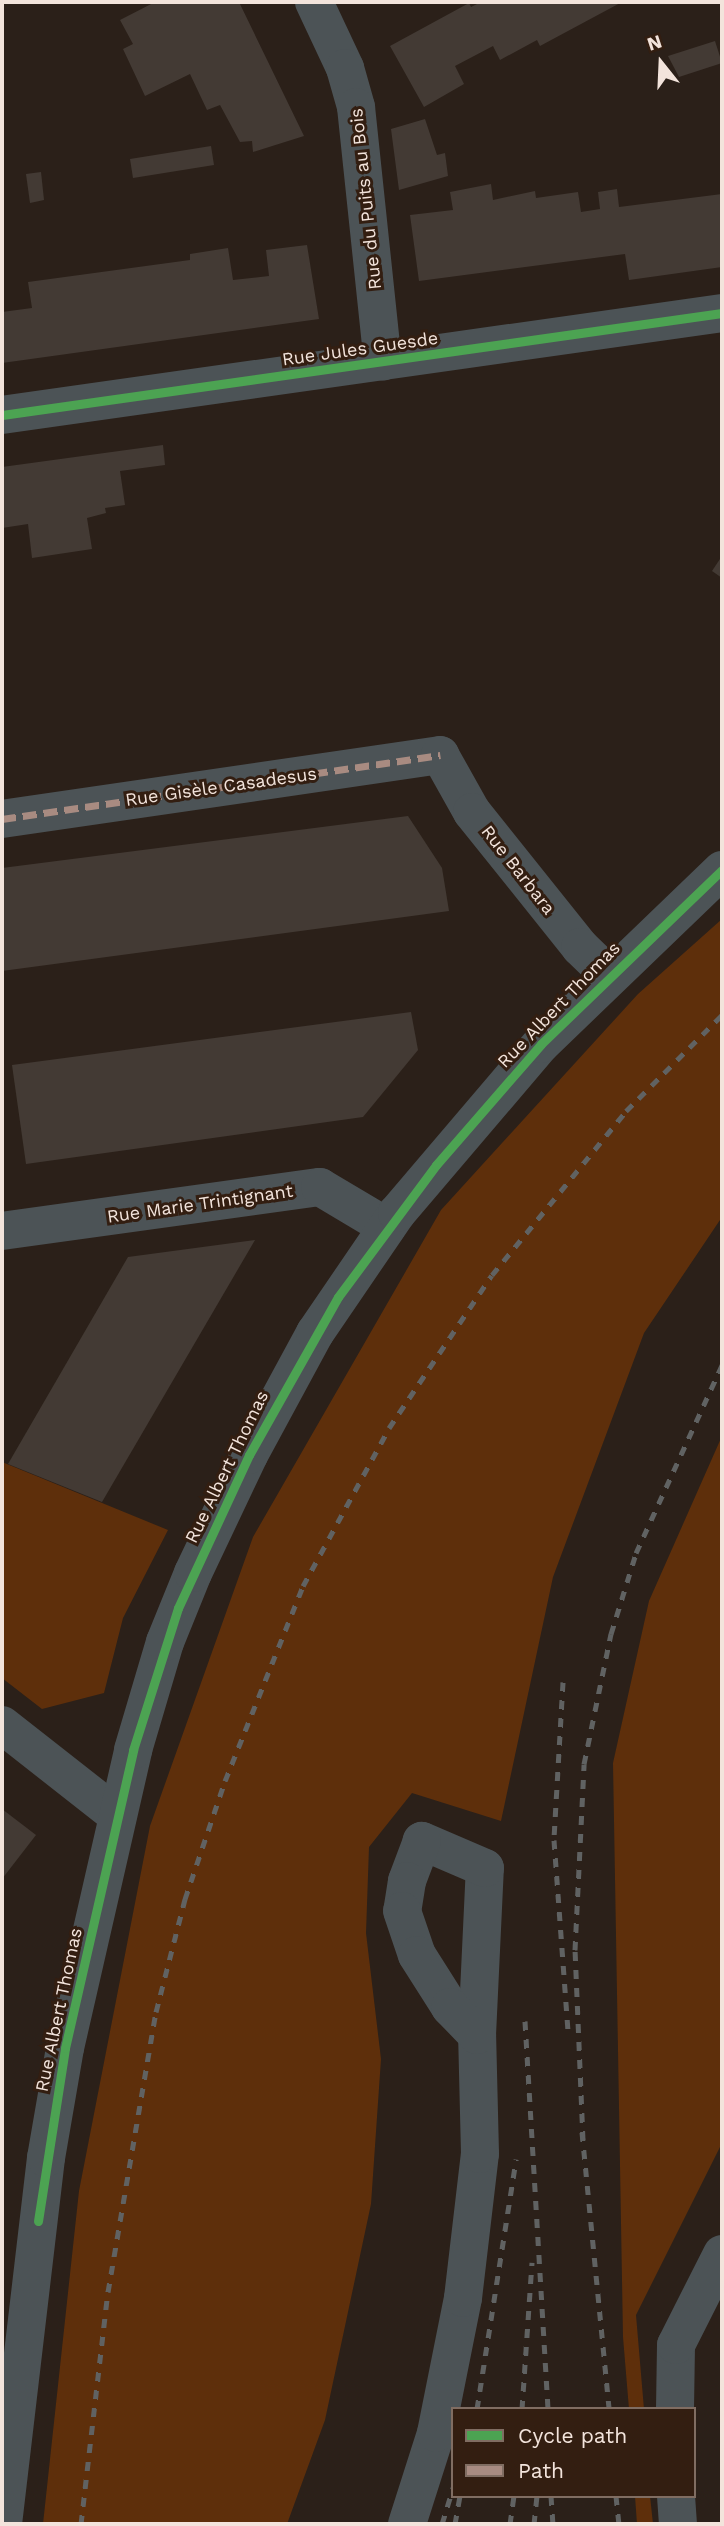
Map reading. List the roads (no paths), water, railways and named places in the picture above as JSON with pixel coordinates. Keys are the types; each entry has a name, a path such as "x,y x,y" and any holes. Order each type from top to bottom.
{"street":[{"name":"Rue du Puits au Bois","path":"326,5 356,107 383,362"},
{"name":"Rue Jules Guesde","path":"2,415 722,313"},
{"name":"Rue Gisèle Casadesus","path":"2,819 440,755"},
{"name":"Rue Barbara","path":"440,755 472,812 580,947 608,975"},
{"name":"Rue Albert Thomas","path":"4,2524 46,2158 65,2048 118,1816 157,1669 211,1531 315,1333 387,1227 508,1080 608,975 722,870"},
{"name":"Rue Marie Trintignant","path":"2,1231 320,1187 387,1227"},
{"path":"2,1726 118,1816"},
{"path":"407,2524 436,2433 463,2298 480,2154 477,2035"},
{"path":"675,2407 676,2345 722,2254"},
{"path":"676,2498 678,2524"}],"railway":[{"path":"81,2524 108,2292 156,2012 185,1899 225,1781 303,1586 389,1428 492,1275 626,1111 722,1015"},
{"path":"583,2140 575,1950 584,1764 611,1634 636,1553 722,1365"},
{"path":"563,1682 554,1840 568,2031"},
{"path":"525,2021 548,2407"},
{"path":"582,2132 609,2407"},
{"path":"477,2407 516,2159"},
{"path":"522,2407 532,2262"},
{"path":"442,2524 451,2494"},
{"path":"455,2524 460,2498"},
{"path":"510,2524 514,2498"},
{"path":"534,2524 537,2498"},
{"path":"551,2498 553,2524"},
{"path":"616,2498 619,2524"}]}
